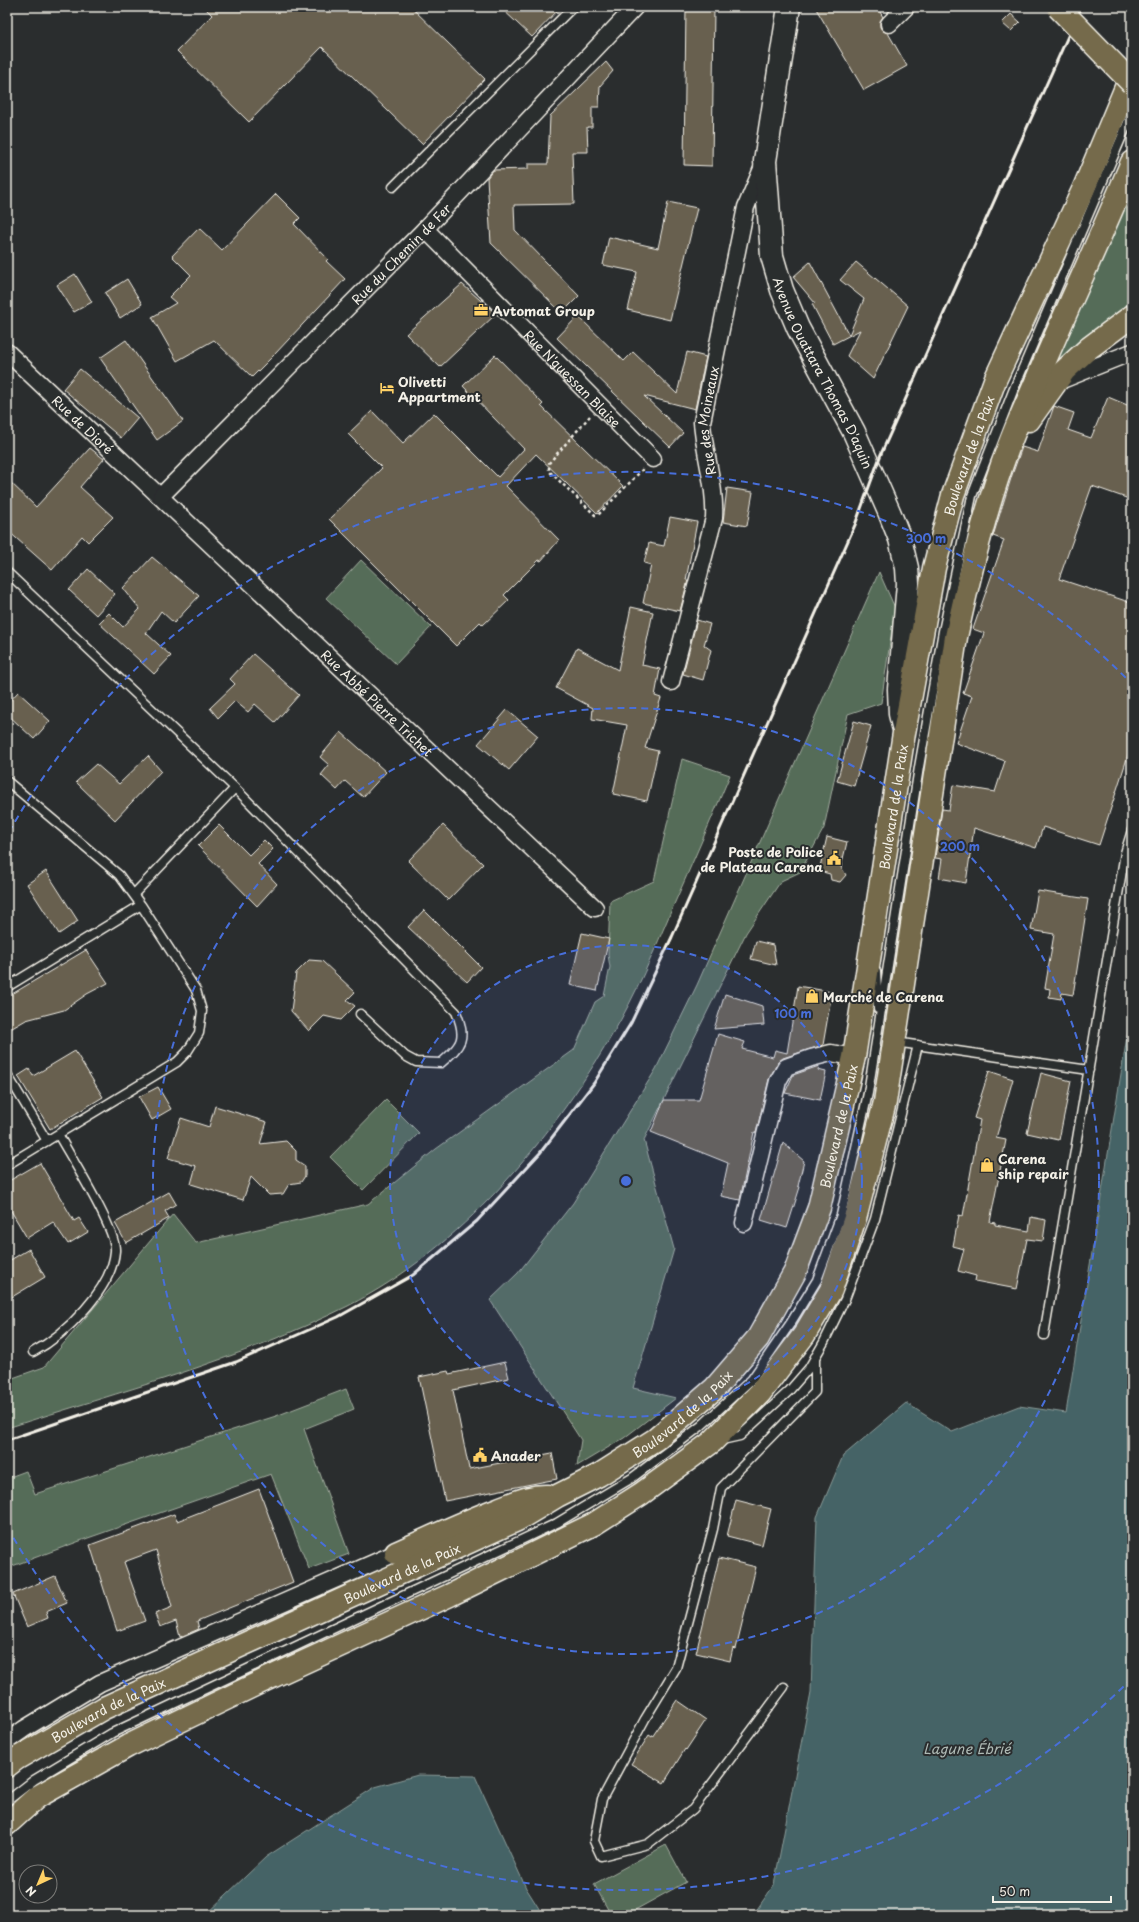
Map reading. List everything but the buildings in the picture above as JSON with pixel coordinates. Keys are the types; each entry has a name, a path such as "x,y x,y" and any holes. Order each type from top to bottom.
{"main road":[{"name":"Avenue Ouattara Thomas D'aquin","path":"789,7 765,161 772,256 782,290 798,328 854,432 900,539 907,568 908,584 899,689 900,714 904,734"},
{"path":"1058,7 1132,83"},
{"name":"Boulevard de la Paix","path":"7,1766 16,1759 104,1708 449,1549 517,1520 557,1496 599,1475 656,1439 715,1388 758,1338 795,1272 819,1208 854,1057 880,944 904,734 934,568 953,495 995,380 1081,194 1132,73"},
{"name":"Boulevard de la Paix","path":"7,1824 37,1797 128,1746 265,1680 450,1595 594,1524 640,1494 712,1442 760,1393 804,1335 831,1290 858,1207 885,1102 887,1035 956,637 970,572 988,506 1008,446 1073,293 1115,203 1132,162"},
{"path":"1008,446 1064,371 1089,348 1132,316"},
{"path":"396,1553 476,1517 524,1499 540,1496 557,1496"},
{"path":"7,1841 37,1797"}],"street":[{"name":"Rue du Chemin de Fer","path":"161,496 425,229 636,7"},
{"path":"890,24 906,7"},
{"name":"Rue des Moineaux","path":"671,682 714,518 715,501 703,441 702,422 746,207 765,161"},
{"name":"Rue N'guessan Blaise","path":"425,229 653,459"},
{"name":"Rue de Dioré","path":"7,352 161,496"},
{"path":"1056,382 1132,352"},
{"name":"Rue Abbé Pierre Trichet","path":"161,496 595,908"},
{"path":"744,1223 778,1081 781,1074 786,1067 830,1053 854,1057"},
{"path":"7,1741 100,1683 396,1553"}],"lane":[{"path":"393,187 573,7"},
{"name":"Boulevard de la Paix","path":"7,1801 34,1780 112,1732 557,1523 632,1478 701,1426 752,1379 790,1324 817,1280 841,1215 868,1093 887,1035 880,944 919,767 943,631 972,496 1013,391 1132,112"},
{"path":"943,631 988,506"},
{"path":"7,572 235,788 456,1012 463,1028 459,1044 453,1053 442,1063 416,1062 405,1056 360,1014"},
{"path":"7,781 119,875 134,894 196,990 202,1011 199,1033 187,1052 177,1062 7,1165"},
{"path":"134,894 235,788"},
{"path":"1044,1335 1125,853 1132,830"},
{"path":"7,987 141,905"},
{"path":"880,944 887,1035 918,1045 1089,1070"},
{"path":"712,1442 740,1436 788,1391 809,1368 815,1357 845,1299 875,1219 918,1045"},
{"path":"7,1074 47,1141"},
{"path":"33,1352 50,1343 73,1324 83,1312 108,1275 116,1250 111,1231 58,1134"},
{"path":"784,1687 693,1809 648,1844 601,1856 594,1841 602,1799 645,1719 676,1668 713,1529 720,1488 815,1392 815,1357"}],"path":[{"path":"600,405 549,463 549,471 595,514 598,515 653,459"}],"green space":[{"path":"1132,188 1132,305 1056,362"},
{"path":"361,560 431,627 396,664 326,598"},
{"path":"879,572 895,608 881,703 848,714 824,828 800,872 781,881 746,933 644,1140 674,1249 633,1388 676,1398 624,1438 577,1466 581,1440 490,1300 518,1273 573,1203 656,1069 697,985"},
{"path":"682,759 730,775 644,973 612,1035 560,1114 531,1152 499,1189 428,1255 389,1282 348,1306 265,1343 223,1359 7,1428 7,1380 44,1367 173,1214 196,1243 368,1204 436,1149 574,1050 595,1002 604,996 610,967 608,955 610,901 654,881"},
{"path":"386,1100 419,1133 363,1190 330,1157"},
{"path":"346,1389 354,1409 304,1429 349,1554 309,1569 271,1474 7,1568 7,1478 26,1471 35,1494 276,1416"},
{"path":"666,1845 686,1882 626,1915 611,1915 594,1884"}],"water":[{"name":"Lagune Ébrié","path":"1132,1006 1132,1915 753,1915 774,1885 811,1692 817,1517 843,1456 906,1403 952,1432 1019,1406 1066,1413"},
{"path":"418,1775 475,1776 526,1888 543,1915 205,1915 266,1857 375,1787"}],"railway":[{"path":"7,1440 236,1362 338,1317 413,1275 477,1221 540,1153 594,1083 631,1023 672,937 855,525 881,454 1081,7"}],"place":[{"name":"Avtomat Group","path":"481,310"},
{"name":"Olivetti Appartment","path":"387,388"},
{"name":"Poste de Police de Plateau Carena","path":"834,858"},
{"name":"Marché de Carena","path":"812,996"},
{"name":"Carena ship repair","path":"987,1165"},
{"name":"Anader","path":"480,1455"}]}
